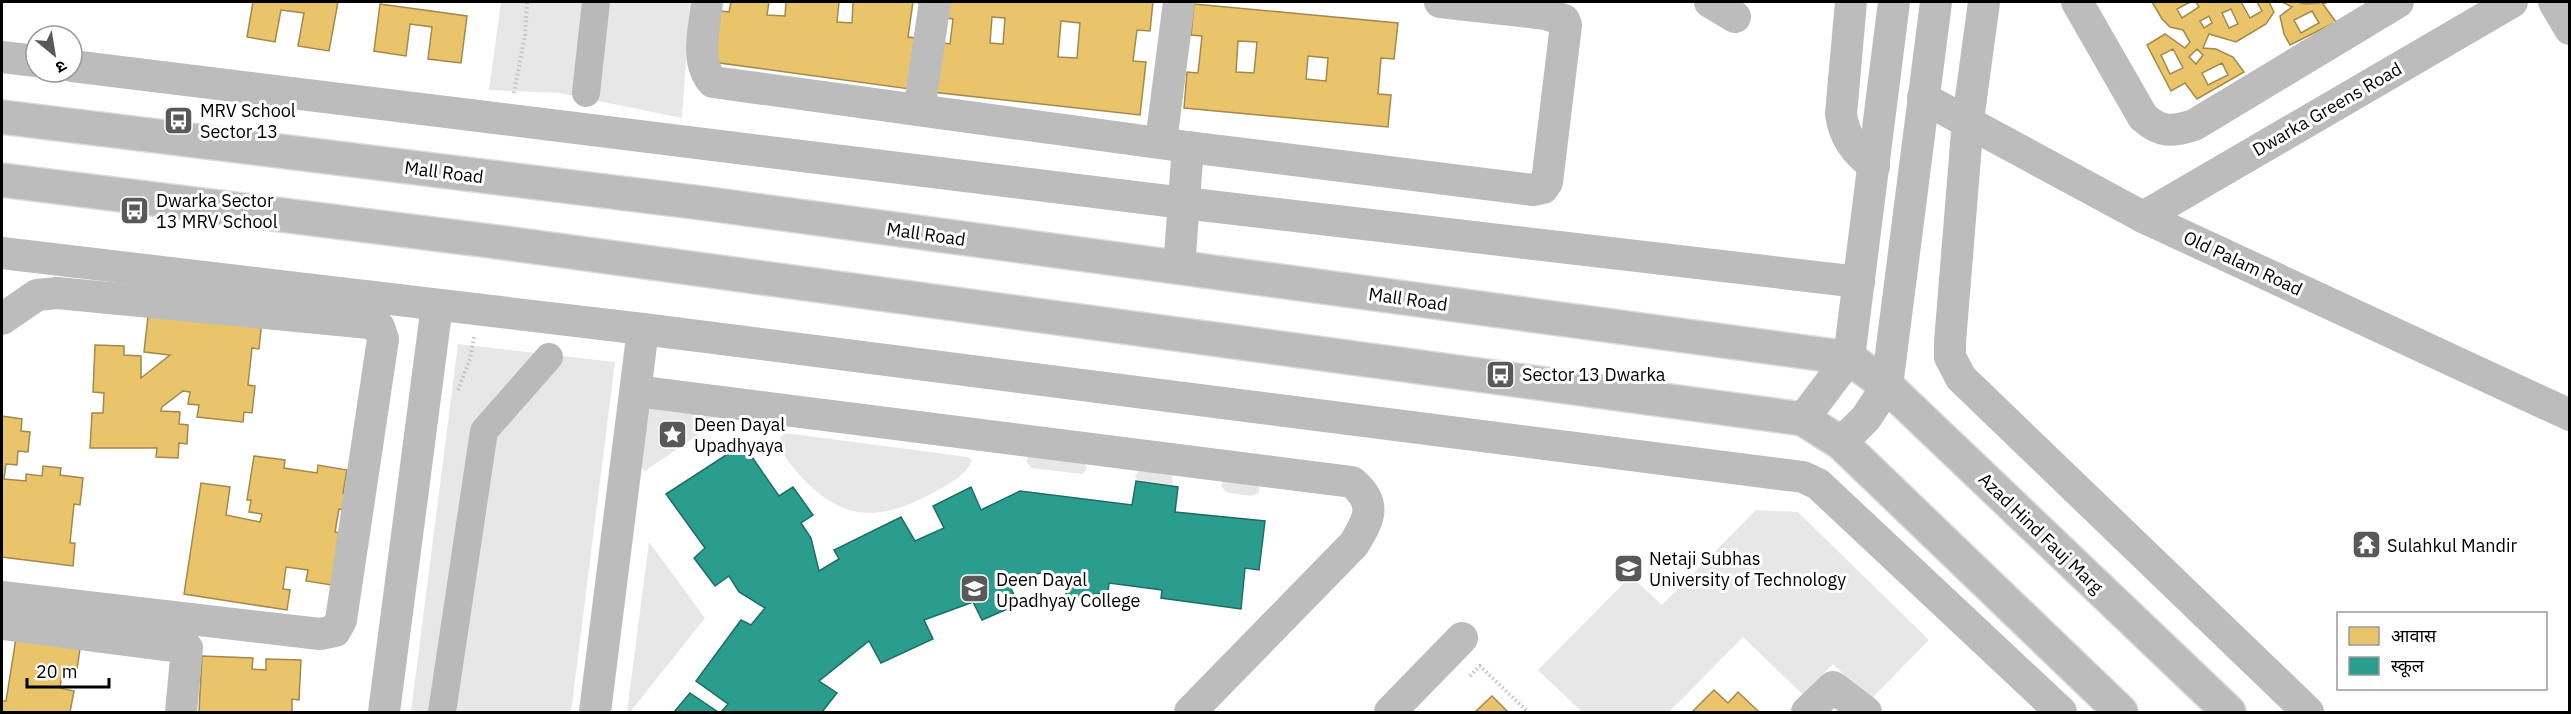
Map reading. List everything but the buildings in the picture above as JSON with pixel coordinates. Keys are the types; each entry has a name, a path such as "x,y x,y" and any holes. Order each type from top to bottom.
{"main road":[{"name":"Mall Road","path":"2,117 702,204 1849,358"},
{"path":"2,180 490,241 1803,419 1840,443 2121,712"},
{"name":"Azad Hind Fauj Marg","path":"1849,358 1887,386 2229,712"}],"street":[{"path":"707,2 702,56 707,74 713,82 1175,145 1534,190 1543,188 1547,182 1569,11 1546,14 1440,2"},
{"path":"919,110 934,2"},
{"path":"1179,2 1175,145 1184,203 1179,268"},
{"path":"1851,2 1841,114 1843,130 1850,143 1874,166"},
{"path":"1803,419 1849,358 1894,2"},
{"path":"1840,443 1866,418 1887,386 1936,2"},
{"path":"1984,2 1968,120 1950,342 1954,369 2308,712"},
{"path":"2077,2 2143,117 2157,129 2174,131 2194,125 2398,2"},
{"name":"Dwarka Greens Road","path":"2143,217 2511,2"},
{"path":"2554,2 2570,29"},
{"path":"2,57 24,60"},
{"path":"84,67 1184,203 1859,282"},
{"name":"Old Palam Road","path":"1923,98 1968,120 2143,217 2570,415"},
{"path":"2,253 643,329 1803,477 1818,484 2061,712"},
{"path":"2,319 37,295 57,293 369,323 379,327 383,339 340,620 335,632 320,634 2,597"},
{"path":"384,712 437,305"},
{"path":"595,712 643,329"},
{"path":"636,392 1352,482 1364,492 1369,502 1364,527 1354,544 1190,712"},
{"path":"2,624 187,648 181,712"},
{"path":"1390,712 1462,638"},
{"path":"1807,712 1833,687 1866,712"}],"path":[{"path":"509,120 525,35 527,2"},
{"path":"1480,666 1527,712"}],"shaded area":[{"path":"501,2 690,2 682,118 559,93 489,90"},
{"path":"458,344 615,362 571,712 411,712"},
{"path":"647,404 712,415 717,422 645,471 640,465"},
{"path":"785,433 968,457 972,460 958,478 917,501 881,512 864,513 831,502 798,473 781,447 780,437"},
{"path":"1029,456 1084,462 1087,469 1082,474 1031,468 1026,461"},
{"path":"1139,471 1171,474 1173,485 1137,480 1135,476"},
{"path":"1225,478 1259,485 1259,493 1251,496 1226,492 1221,486"},
{"path":"1756,510 1798,512 1929,640 1870,700 1833,664 1803,695 1743,637 1669,712 1582,712 1538,670 1631,576 1662,605"},
{"path":"649,542 705,618 630,712 627,712"}],"waterway":[{"path":"586,93 596,2"},
{"path":"442,712 484,431 549,357"}],"place":[{"name":"MRV School Sector 13","path":"179,120"},
{"name":"Dwarka Sector 13 MRV School","path":"135,210"},
{"name":"Sector 13 Dwarka","path":"1501,374"},
{"name":"Deen Dayal Upadhyaya","path":"673,434"},
{"name":"Sulahkul Mandir","path":"2366,545"},
{"name":"Netaji Subhas University of Technology","path":"1628,568"},
{"name":"Deen Dayal Upadhyay College","path":"975,589"}]}
